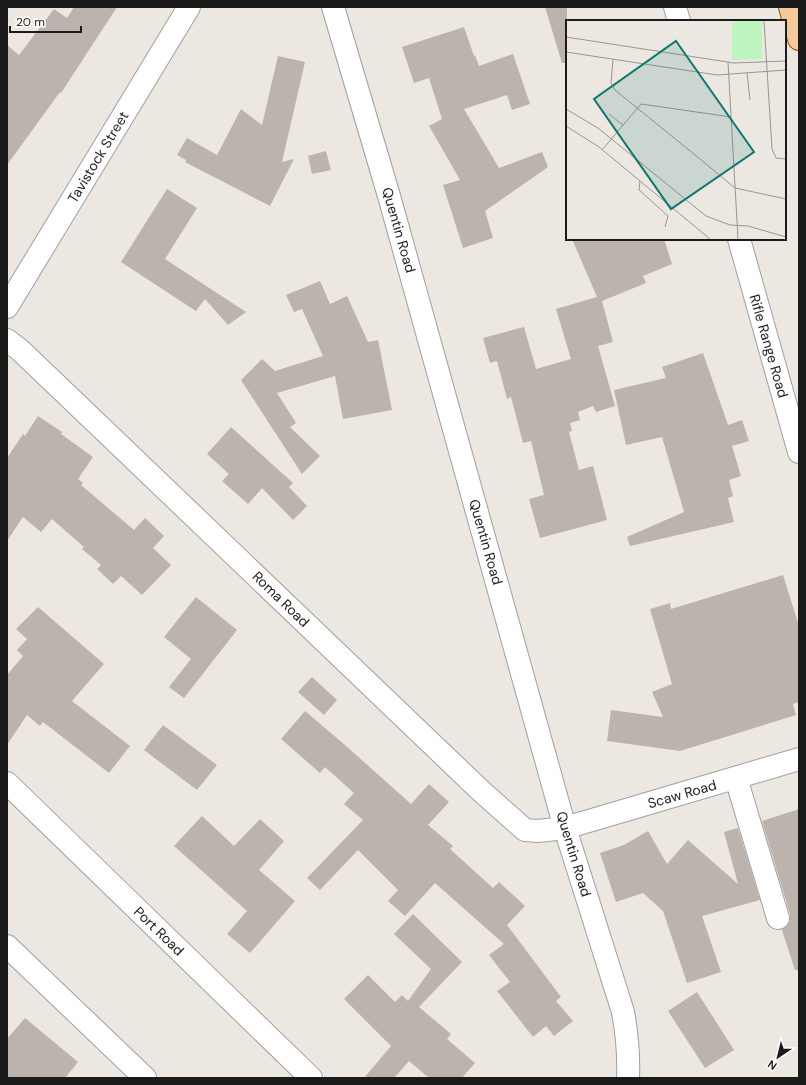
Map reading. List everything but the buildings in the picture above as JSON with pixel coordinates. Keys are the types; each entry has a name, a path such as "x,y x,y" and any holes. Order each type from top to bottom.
{"main road":[{"path":"790,7 799,39"}],"street":[{"name":"Tavistock Street","path":"7,307 189,7"},
{"name":"Quentin Road","path":"333,7 394,211 565,828 623,1012 628,1042 628,1078"},
{"path":"675,7 679,20"},
{"name":"Rifle Range Road","path":"740,240 799,452"},
{"name":"Roma Road","path":"7,340 20,350 506,814 525,830 538,831 565,828"},
{"name":"Scaw Road","path":"565,828 799,759"},
{"path":"736,778 778,918"},
{"name":"Port Road","path":"7,783 311,1078"},
{"path":"7,946 145,1078"}]}
